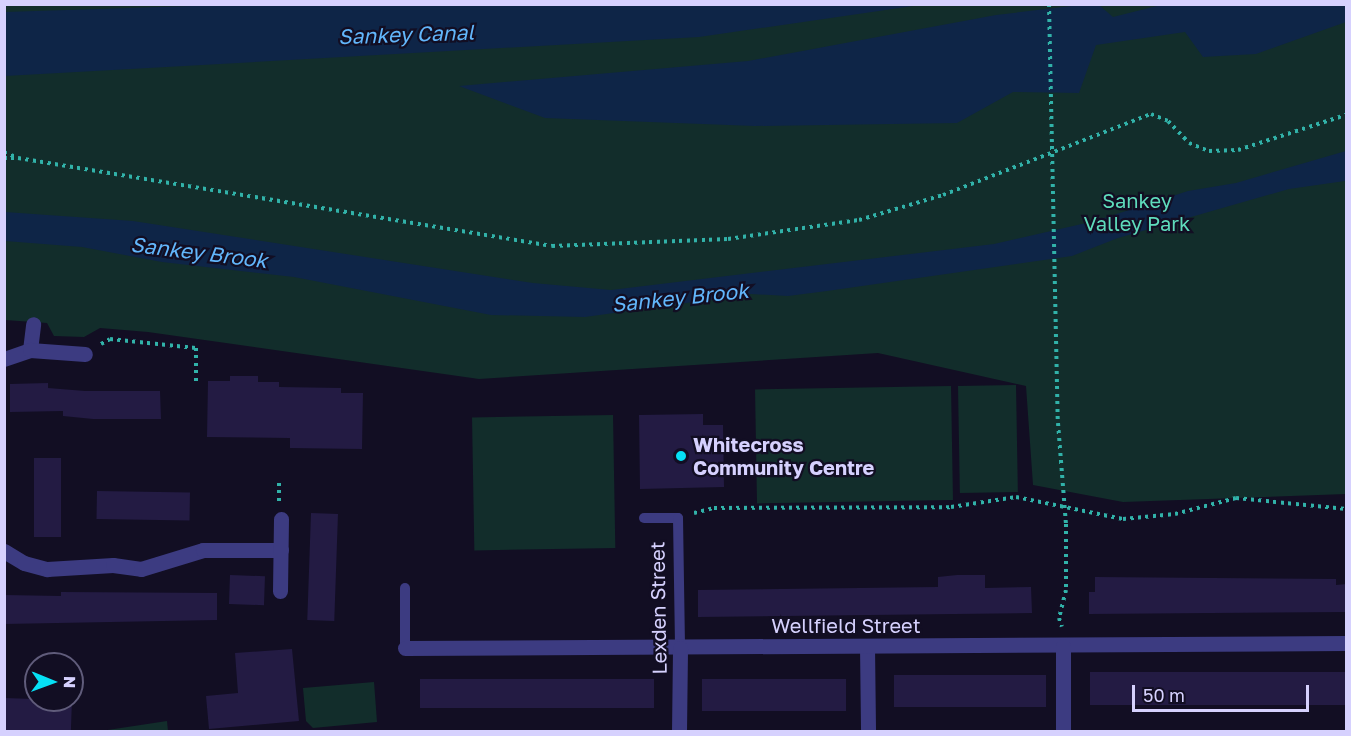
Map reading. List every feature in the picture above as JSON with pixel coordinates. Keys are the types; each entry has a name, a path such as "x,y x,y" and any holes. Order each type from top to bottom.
{"street":[{"path":"30,350 33,324"},
{"path":"4,359 30,350 85,354"},
{"path":"280,591 281,519"},
{"path":"4,551 24,563 47,569 113,565 141,569 203,550 281,550"},
{"name":"Wellfield Street","path":"405,648 1347,643"},
{"path":"867,646 868,732"},
{"path":"1063,646 1063,732"},
{"name":"Lexden Street","path":"679,732 680,648"}],"lane":[{"name":"Lexden Street","path":"644,518 678,518 680,648"},
{"name":"Wellfield Street","path":"405,588 405,648"}],"path":[{"path":"1049,4 1053,283 1058,423 1065,507 1066,591 1059,618 1063,646"},
{"path":"4,158 18,158 552,246 728,239 859,220 943,195 1151,114 1168,122 1189,143 1209,152 1239,150 1347,115"},
{"path":"4,152 18,158"},
{"path":"85,354 110,339 196,348 196,386"},
{"path":"678,518 714,508 951,507 1016,497 1123,519 1175,514 1236,498 1347,509"}],"green space":[{"name":"Sankey Valley Park","path":"4,5 1346,5 1346,494 1123,502 1033,485 1026,386 878,353 479,379 148,332 100,328 84,337 54,336 47,323 5,320"},
{"path":"1016,385 1018,492 960,493 958,386"},
{"path":"951,386 953,500 757,503 755,389"},
{"path":"613,415 615,548 474,550 472,417"},
{"path":"374,682 377,722 313,728 306,721 303,688"},
{"path":"167,721 168,731 101,731"}],"water":[{"name":"Sankey Canal","path":"223,5 920,5 699,37 5,76 5,12"},
{"path":"1080,5 1099,5 1113,17 1161,5 1346,5 1346,22 1256,54 1203,57 1185,32 1096,45 1079,93 1013,92 957,123 755,126 545,118 459,86 748,61 996,15"},
{"name":"Sankey Brook","path":"1346,151 1345,181 1289,189 1118,238 1072,256 788,296 751,294 585,317 491,315 294,277 162,262 82,247 5,241 5,212 133,221 533,283 611,290 994,244 1095,221 1188,191 1236,183"}],"building":[{"path":"230,376 258,376 258,382 279,382 279,387 341,388 341,393 363,393 362,449 290,448 290,438 207,437 208,381 230,381"},
{"path":"48,383 48,388 85,391 160,391 161,419 93,419 63,416 63,411 10,412 10,384"},
{"name":"Whitecross Community Centre","path":"703,414 703,425 723,425 724,487 640,489 639,415"},
{"path":"34,458 61,458 61,537 34,537"},
{"path":"97,491 190,493 189,521 97,519"},
{"path":"311,513 338,514 334,621 307,620"},
{"path":"230,575 265,576 264,605 229,604"},
{"path":"985,575 985,588 1031,587 1032,613 698,617 698,590 938,587 938,577"},
{"path":"1095,577 1336,579 1336,585 1347,584 1347,612 1089,614 1089,592 1095,592"},
{"path":"61,592 217,593 217,620 4,624 4,595 61,596"},
{"path":"292,649 299,721 209,729 206,696 238,693 235,653"},
{"path":"1090,672 1346,672 1346,705 1090,705"},
{"path":"894,675 1046,675 1046,707 894,707"},
{"path":"420,679 654,679 654,708 420,708"},
{"path":"702,679 846,679 846,711 702,711"},
{"path":"4,698 24,699 24,712 72,712 71,732 4,730"}],"place":[{"name":"Whitecross Community Centre","path":"681,456"}]}
